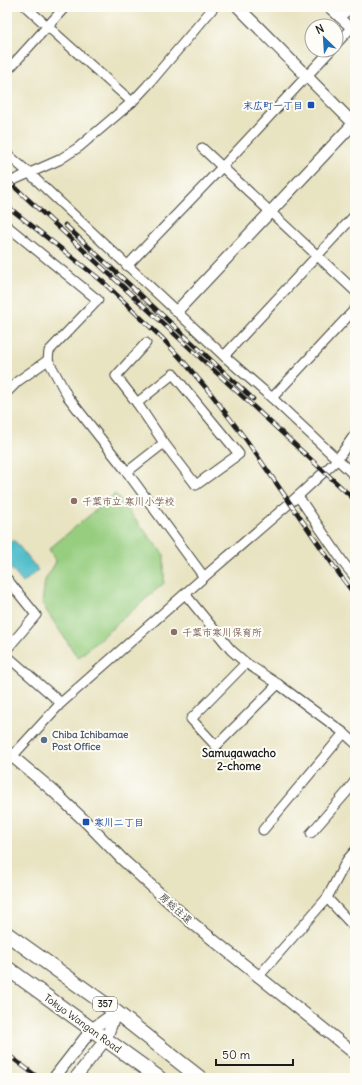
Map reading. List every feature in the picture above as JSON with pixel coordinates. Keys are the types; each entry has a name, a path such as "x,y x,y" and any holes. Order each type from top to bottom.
{"highway":[{"name":"357","path":"7,934 116,1012 200,1078"},
{"name":"Tokyo Wangan Road","path":"7,968 159,1078"}],"street":[{"path":"26,7 132,102"},
{"path":"7,71 65,7"},
{"path":"7,183 59,160 79,147 132,102 214,7"},
{"path":"177,311 354,123 238,7"},
{"path":"328,7 339,17 353,7"},
{"path":"344,22 351,28 344,35"},
{"path":"127,266 323,58"},
{"path":"202,148 355,291"},
{"path":"7,154 355,476"},
{"path":"224,356 355,215"},
{"path":"7,226 98,300 49,351 48,360 68,397 127,472 204,577"},
{"path":"272,398 355,309"},
{"path":"137,403 173,374 239,454 196,485 116,376 146,343"},
{"path":"7,392 18,381 48,360"},
{"path":"9,757 61,703 298,496 337,460 355,434"},
{"path":"127,472 164,443"},
{"path":"298,496 355,577"},
{"path":"7,579 36,614 7,649"},
{"path":"185,594 231,650 246,663 278,684 344,733 355,743"},
{"path":"7,656 61,703"},
{"path":"246,663 191,719 216,746 278,684"},
{"path":"263,830 344,733"},
{"name":"房総往還","path":"9,757 81,817 123,860 191,922 355,1054"},
{"path":"311,833 355,781"},
{"path":"258,977 327,898 347,860 355,851"},
{"path":"327,898 353,926 355,925"},
{"path":"54,1078 92,1029 116,1012"},
{"path":"76,1078 106,1039 116,1012"}],"green space":[{"path":"115,494 164,555 164,583 78,658 42,604 45,580 56,562 49,549"}],"water":[{"path":"14,540 38,570 23,583 7,564 7,545"}],"railway":[{"path":"7,180 355,500"},
{"path":"7,206 102,281 163,339 184,362 212,395 247,441 355,595"},
{"path":"65,225 253,399"},
{"path":"7,1054 39,1078"}],"place":[{"name":"末広町一丁目","path":"311,105"},
{"name":"千葉市立 寒川小学校","path":"74,501"},
{"name":"千葉市寒川保育所","path":"174,632"},
{"name":"Chiba Ichibamae Post Office","path":"44,740"},
{"name":"寒川二丁目","path":"86,822"}],"district":[{"name":"Samugawacho 2-chome","path":"239,759"}]}
